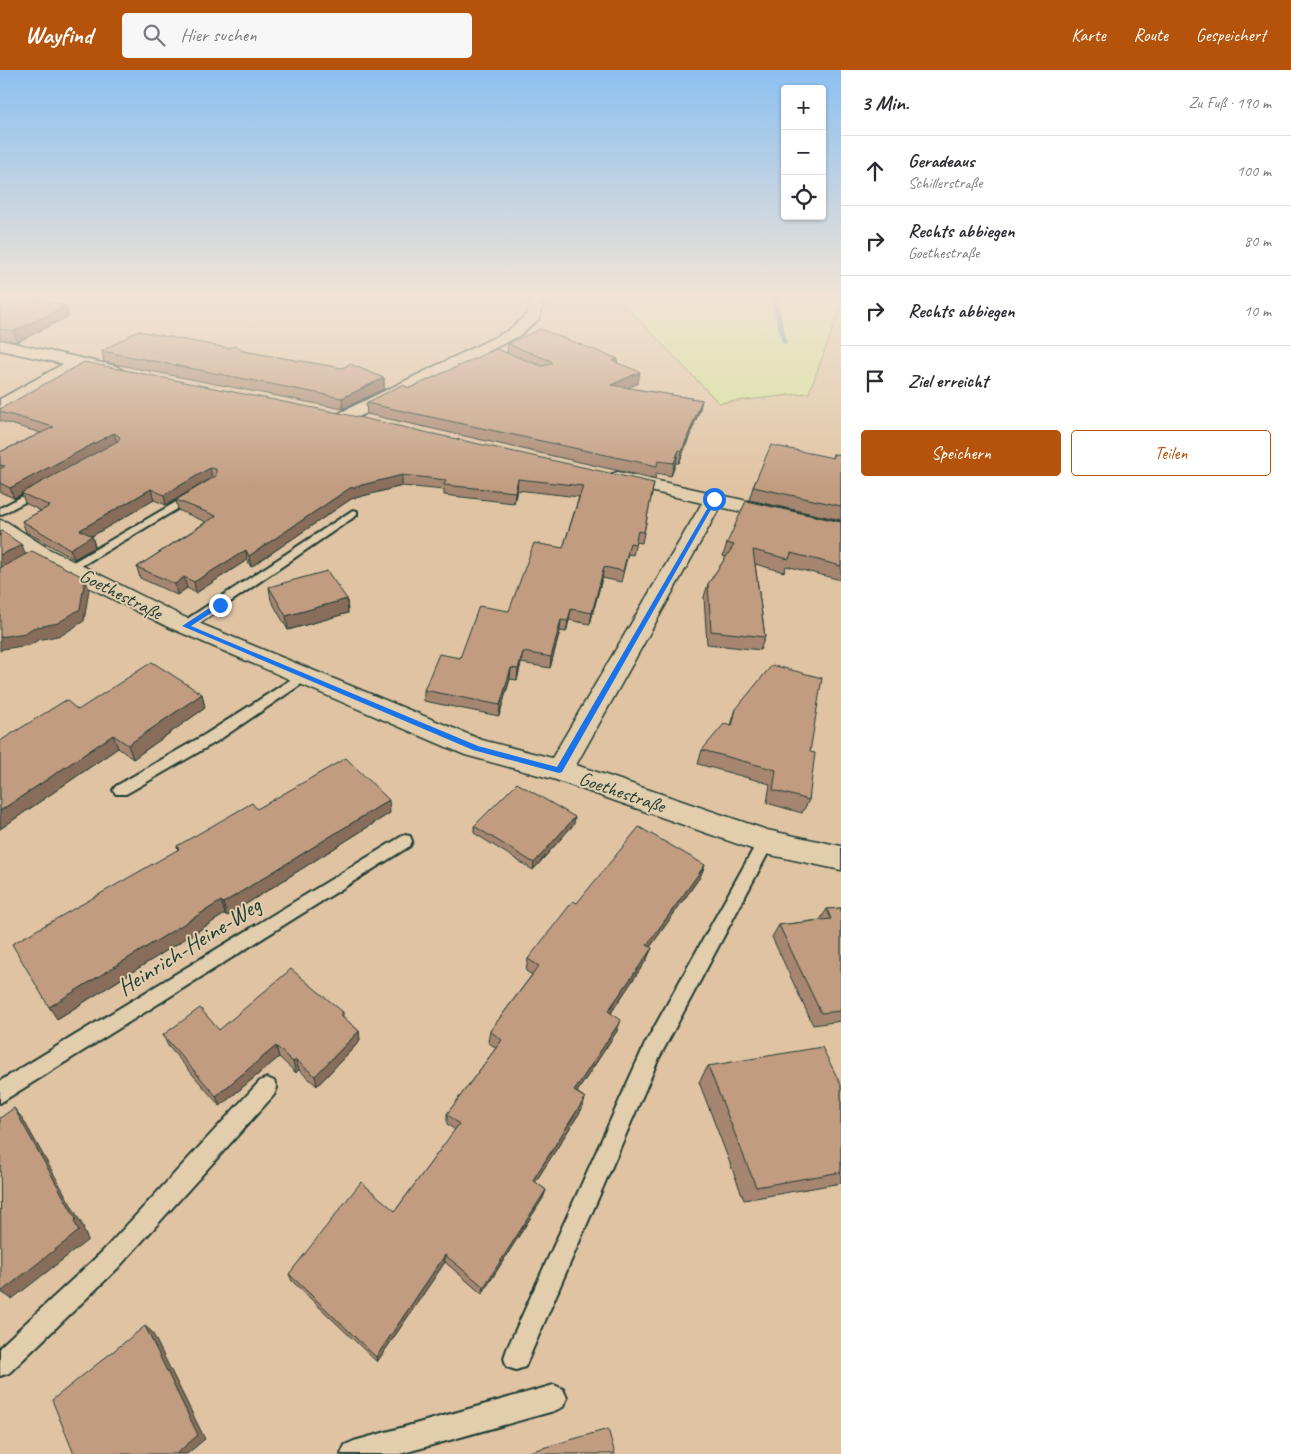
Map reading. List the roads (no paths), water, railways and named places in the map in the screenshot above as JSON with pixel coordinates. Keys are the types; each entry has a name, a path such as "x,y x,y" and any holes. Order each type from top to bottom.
{"street":[{"path":"57,359 134,374"},
{"path":"345,418 470,359"},
{"path":"0,406 76,363"},
{"path":"326,414 374,424"},
{"path":"597,473 841,528"},
{"path":"559,770 714,499"},
{"name":"Goethestraße","path":"0,526 37,556 69,568 186,626 475,748 559,770 766,842 841,858"}],"lane":[{"path":"0,512 50,485"},
{"path":"69,568 205,488"},
{"path":"186,626 353,513"},
{"path":"121,790 211,738 304,676"},
{"name":"Heinrich-Heine-Weg","path":"0,1093 404,841"},
{"path":"516,1358 652,1051 766,842"},
{"path":"0,1364 110,1260 268,1088"},
{"path":"354,1454 554,1398"}]}
